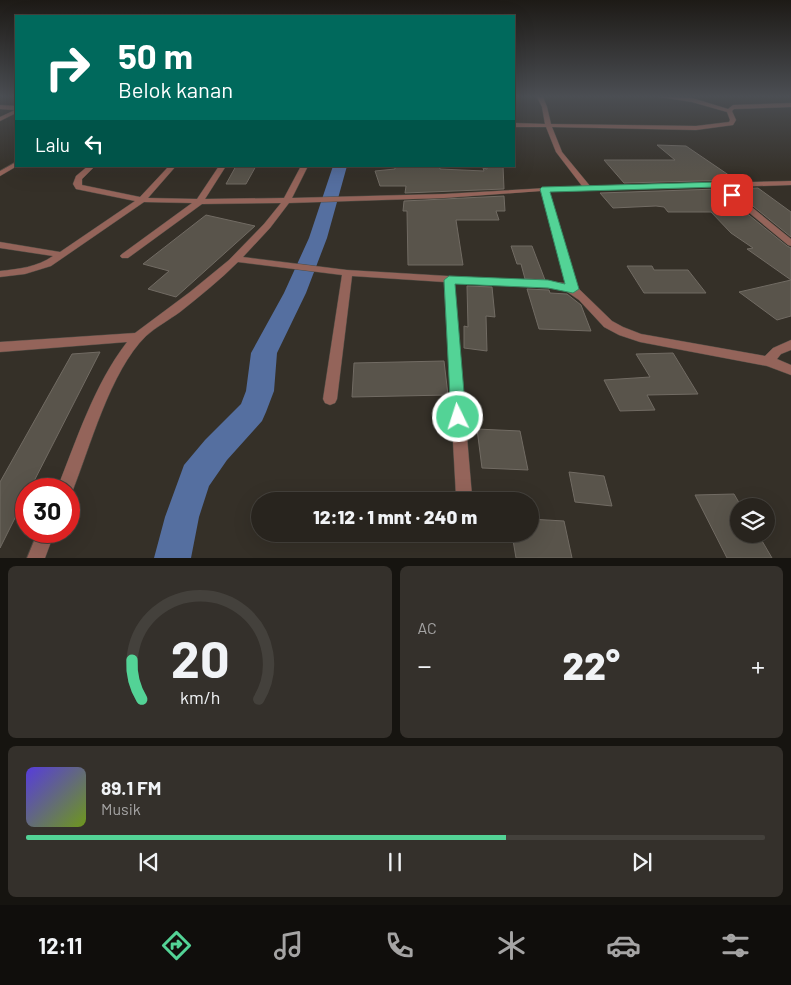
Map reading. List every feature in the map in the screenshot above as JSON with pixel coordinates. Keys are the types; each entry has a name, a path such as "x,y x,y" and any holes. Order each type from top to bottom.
{"street":[{"path":"515,125 678,128 717,127 731,123"},
{"path":"549,125 552,138 563,158 589,189"},
{"path":"0,174 15,165"},
{"path":"91,167 78,178 77,184 79,186 142,200 199,202 287,202 444,196 545,189 791,183"},
{"path":"0,274 38,268 63,255 142,200 172,167"},
{"path":"125,256 199,202 222,167"},
{"path":"70,478 113,373 138,337 237,259 287,202 304,167"},
{"path":"720,185 791,243"},
{"path":"545,189 573,289 609,325 640,338 768,362 791,370"},
{"path":"0,245 63,255"},
{"path":"237,259 347,273 548,284 573,289"},
{"path":"330,399 347,273"},
{"path":"449,280 464,492"},
{"path":"0,347 138,337"},
{"path":"768,362 777,351 791,345"},
{"path":"36,558 42,543"}],"building":[{"path":"657,145 686,146 736,180 624,183 604,160 675,160"},
{"path":"235,167 255,167 246,184 226,184"},
{"path":"395,167 439,167 440,169 484,171 483,168 487,169 487,167 503,167 504,189 405,193 406,186 380,186 375,171 395,169"},
{"path":"758,188 791,212 791,237 732,189"},
{"path":"717,189 791,248 791,280 747,249 753,248 731,233 711,212 668,212 664,207 656,206 613,208 600,193"},
{"path":"504,196 505,211 496,211 499,220 456,220 463,265 408,265 407,211 403,211 404,201"},
{"path":"206,215 255,226 176,297 148,289 169,271 143,264"},
{"path":"511,246 532,246 545,280 525,279 521,264 517,264"},
{"path":"627,266 652,266 654,270 688,270 706,293 644,293"},
{"path":"791,280 791,316 777,320 739,292"},
{"path":"467,286 492,287 495,317 486,316 487,351 464,348 464,326 468,327"},
{"path":"527,289 549,290 550,293 567,294 581,305 591,331 539,329"},
{"path":"100,352 36,478 15,478 15,518 0,548 0,482 72,354"},
{"path":"673,353 698,394 647,395 655,410 620,411 604,380 650,377 636,354"},
{"path":"444,361 448,395 352,397 354,363"},
{"path":"477,429 520,431 528,470 482,468"},
{"path":"569,472 604,476 612,506 575,502"},
{"path":"734,494 736,498 730,498 730,543 763,543 772,558 727,558 695,495"},
{"path":"539,520 564,521 572,558 516,558 513,542 539,542"}],"waterway":[{"path":"172,558 182,517 196,477 216,450 252,412 260,391 264,353 295,293 318,238 340,167"}],"route":[{"path":"458,417 449,280 548,284 573,289 545,189 720,185 732,195"}]}
